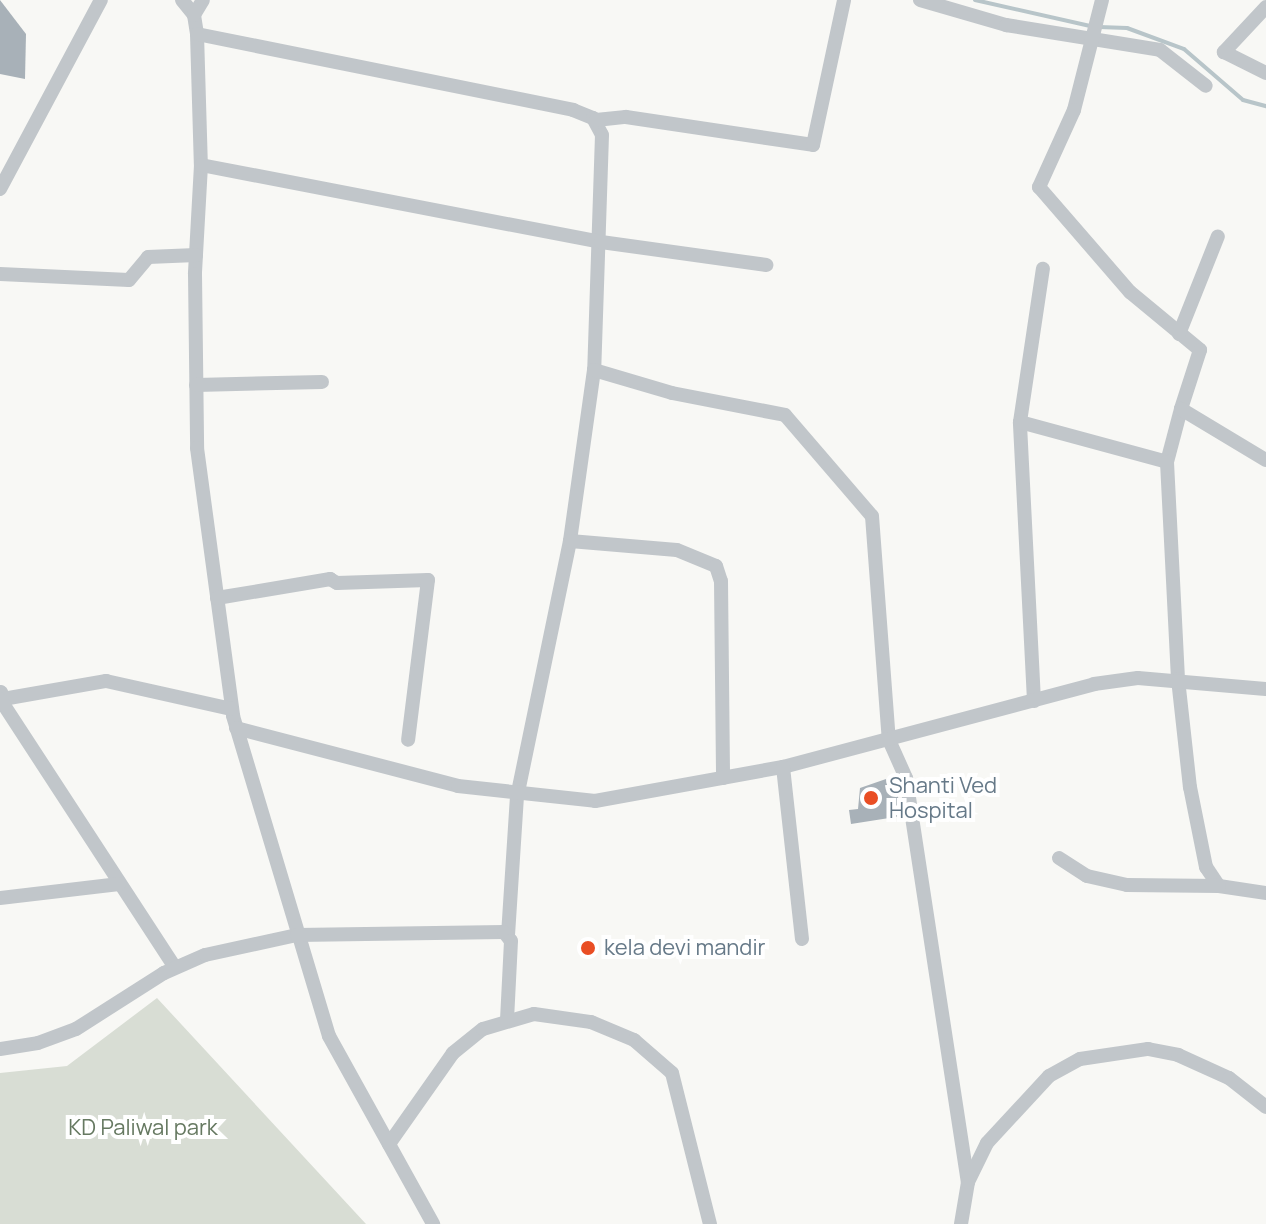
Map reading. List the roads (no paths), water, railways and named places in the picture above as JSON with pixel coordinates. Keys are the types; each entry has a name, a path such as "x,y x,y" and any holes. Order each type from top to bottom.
{"street":[{"path":"0,189 101,0"},
{"path":"182,0 194,15 197,34 201,165 196,255 197,448 231,709 329,1036 433,1224"},
{"path":"194,15 203,0"},
{"path":"197,34 573,110 596,120 626,117 813,145 844,0"},
{"path":"920,0 1006,25 1097,20 1160,50 1206,86"},
{"path":"1266,7 1224,52 1266,73"},
{"path":"1097,20 1074,110 1039,187 1130,292 1200,350 1167,462 1178,679 1190,787 1206,867 1219,886"},
{"path":"507,1019 508,934 517,796 570,541 594,370 605,147 596,120"},
{"path":"201,165 601,242 766,265"},
{"path":"1179,334 1218,236"},
{"path":"0,274 98,282 129,280 148,257 196,255"},
{"path":"1034,701 1020,422 1043,269"},
{"path":"594,370 672,393 785,415 870,512 889,740 906,778 968,1182"},
{"path":"196,385 322,382"},
{"path":"1181,409 1266,460"},
{"path":"1020,422 1167,462"},
{"path":"570,541 677,550 716,566 721,581 723,778"},
{"path":"217,598 330,579 337,583 428,580 408,740"},
{"path":"236,728 458,786 517,796 616,800 783,767 1034,701 1138,678 1178,679 1266,689"},
{"path":"175,967 1,696 106,681 231,709"},
{"path":"783,767 802,939"},
{"path":"1059,858 1087,876 1127,885 1219,886 1266,893"},
{"path":"0,898 119,884"},
{"path":"0,1049 38,1043 76,1029 175,967 239,945 297,935 508,934"},
{"path":"389,1144 453,1053 507,1019 534,1014 591,1022 659,1057 672,1073 710,1224"},
{"path":"961,1224 968,1182 987,1143 1049,1076 1092,1056 1148,1049 1178,1055 1229,1078 1266,1107"}],"waterway":[{"path":"975,0 1090,26"},
{"path":"1099,27 1127,28 1184,49 1243,100 1266,106"}],"place":[{"name":"Shanti Ved Hospital","path":"871,798"},
{"name":"kela devi mandir","path":"588,948"}],"park label":[{"name":"KD Paliwal park","path":"143,1128"}]}
